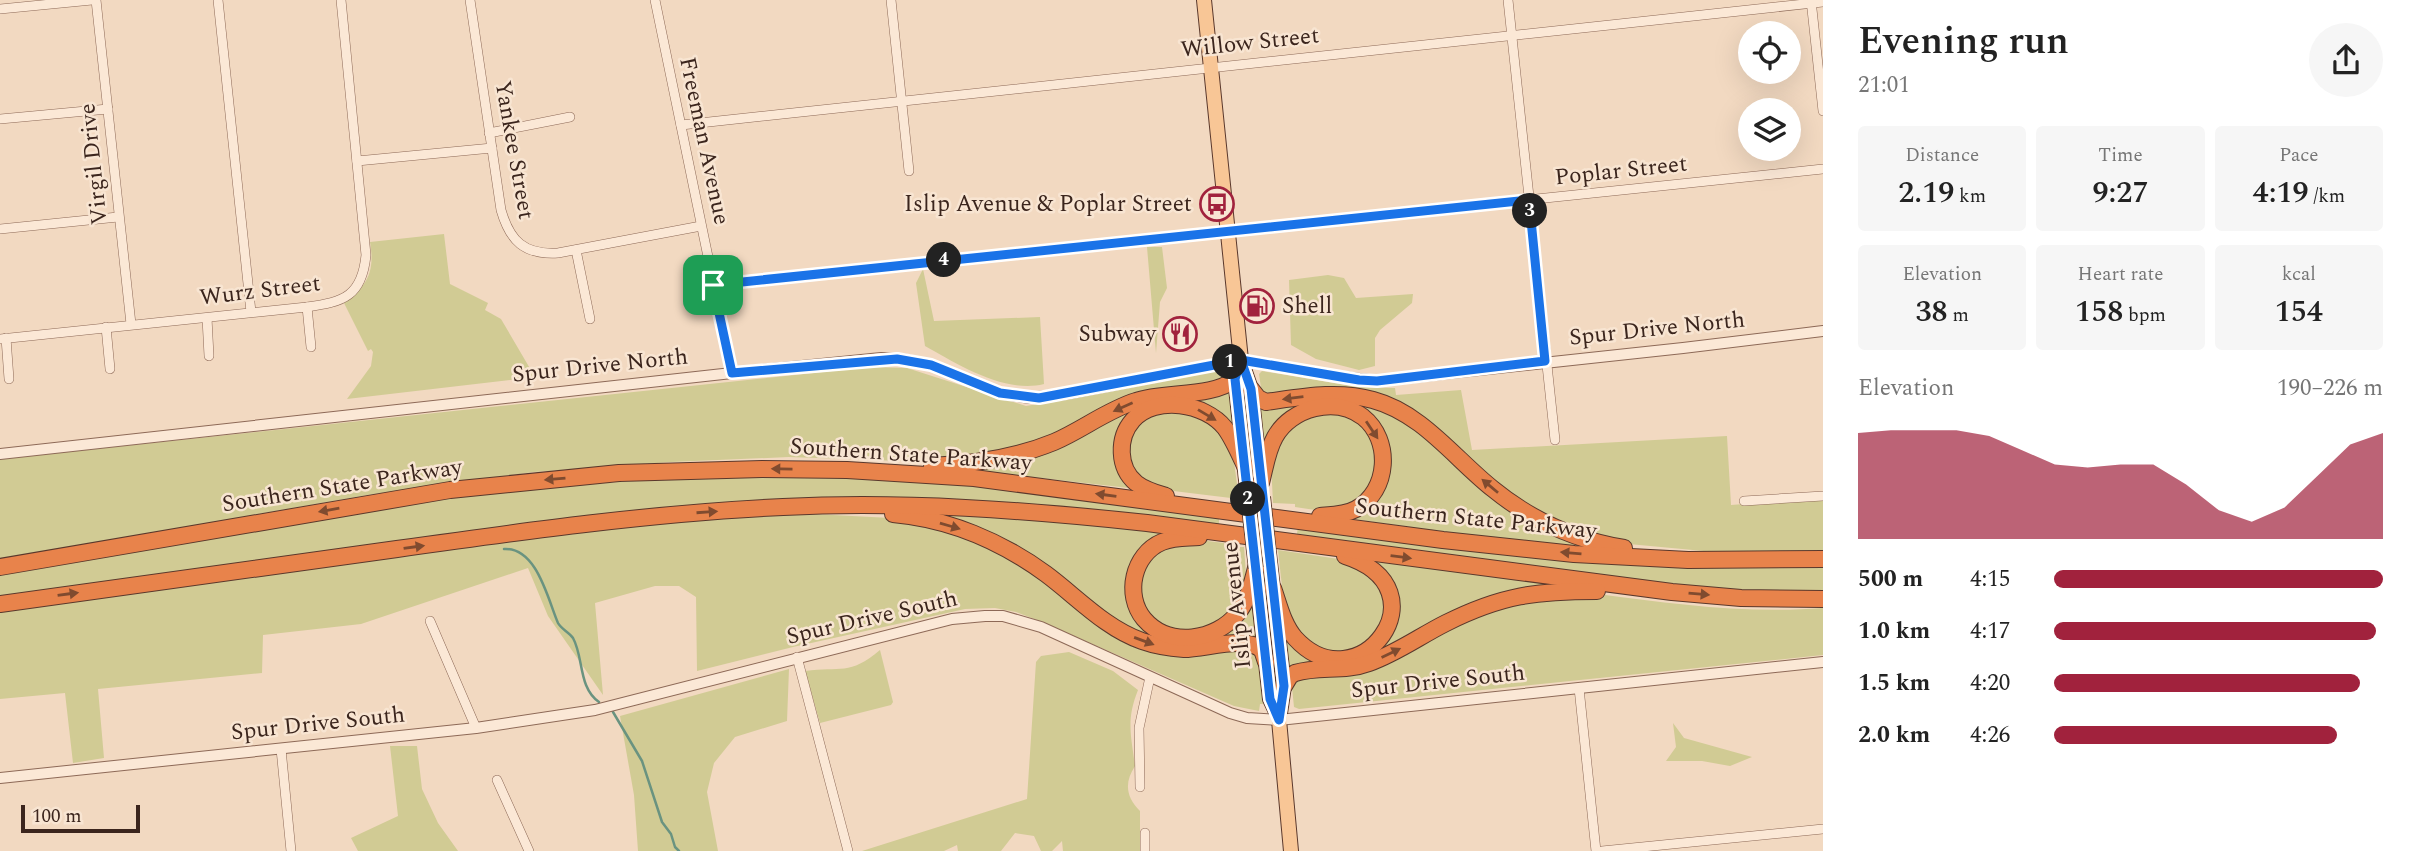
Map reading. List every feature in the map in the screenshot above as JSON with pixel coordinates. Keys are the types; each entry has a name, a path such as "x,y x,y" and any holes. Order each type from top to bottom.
{"highway":[{"path":"847,470 950,466 989,461 1023,453 1055,441 1136,401 1219,388 1235,379"},
{"path":"1251,389 1258,398 1266,402 1324,395 1351,396 1376,401 1423,426 1492,489 1544,523 1600,544 1688,560"},
{"path":"1198,507 1149,491 1136,483 1122,460 1126,432 1134,420 1146,411 1161,407 1178,405 1196,408 1224,426 1245,466"},
{"path":"1257,490 1269,448 1286,422 1314,408 1331,406 1348,409 1363,417 1373,428 1384,457 1378,486 1370,498 1357,509 1339,515 1273,517"},
{"name":"Southern State Parkway","path":"0,567 450,490 643,472 750,469 847,470 974,478 1499,547 1633,558 1823,559"},
{"name":"Southern State Parkway","path":"0,604 561,526 686,513 786,507 919,506 991,509 1147,523 1672,592 1741,598 1823,599"},
{"path":"786,507 898,515 961,529 1019,556 1100,617 1140,641 1161,647 1186,649 1249,643 1262,650 1266,662"},
{"path":"1238,536 1175,538 1160,542 1140,561 1134,575 1135,605 1155,629 1171,636 1201,637 1216,631 1238,612 1247,600 1256,568"},
{"path":"1273,588 1286,624 1294,637 1319,655 1350,657 1365,652 1378,643 1391,616 1387,587 1379,574 1353,559 1309,545"},
{"path":"1284,686 1295,673 1344,669 1389,656 1471,611 1499,600 1530,593 1672,592"}],"main road":[{"name":"Islip Avenue","path":"1204,0 1241,360 1251,389 1257,490 1256,568 1270,699 1279,720"},
{"name":"Islip Avenue","path":"1241,360 1235,379 1245,466 1257,490 1269,554 1284,686 1279,720 1291,851"}],"street":[{"path":"0,9 94,0"},
{"name":"Virgil Drive","path":"94,0 131,324"},
{"path":"218,0 251,312"},
{"name":"Wurz Street","path":"3,338 307,307 349,296 358,286 365,271 366,255 341,0"},
{"name":"Yankee Street","path":"470,0 501,210 510,236 530,250 545,254 701,226"},
{"name":"Freeman Avenue","path":"655,0 732,373"},
{"path":"891,0 909,171"},
{"path":"1508,0 1555,440"},
{"path":"1811,1 1823,111"},
{"name":"Willow Street","path":"681,125 1811,1 1823,2"},
{"path":"0,119 108,109"},
{"path":"489,133 570,117"},
{"path":"357,161 492,148"},
{"name":"Poplar Street","path":"713,285 1823,169"},
{"path":"0,229 118,217"},
{"path":"576,250 590,319"},
{"path":"307,307 311,347"},
{"path":"207,318 209,356"},
{"path":"106,327 110,369"},
{"name":"Spur Drive North","path":"0,454 732,373 897,359 931,365 1000,393 1039,398 1241,360 1377,381 1823,331"},
{"path":"3,338 9,379"},
{"path":"1744,501 1823,496"},
{"name":"Spur Drive South","path":"0,778 475,728 595,710 797,657 970,616 1003,616 1041,627 1230,713 1247,718 1279,720 1823,662"},
{"path":"430,621 475,728"},
{"path":"797,657 848,851"},
{"path":"1140,787 1139,728 1150,677"},
{"path":"1579,688 1596,851"},
{"path":"281,749 291,851"},
{"path":"497,780 529,851"},
{"path":"1602,851 1823,829"},
{"path":"1145,833 1145,851"}],"shaded area":[{"path":"444,234 450,284 488,303 485,310 501,319 535,377 347,399 371,366 373,352 371,349 368,351 344,303 359,290 368,277 371,262 370,242"},
{"path":"1147,247 1162,247 1167,288 1160,302 1156,353"},
{"path":"923,269 934,321 1040,317 1044,384 1013,385 982,376 925,346 916,283"},
{"path":"1328,275 1344,278 1356,298 1413,294 1412,303 1380,330 1375,338 1375,366 1359,370 1316,359 1291,345 1289,280"},
{"path":"870,367 907,368 1026,406 1222,370 1225,382 1190,386 1023,449 930,462 789,457 534,472 368,495 0,559 0,459"},
{"path":"1262,371 1358,387 1395,388 1396,395 1461,390 1472,450 1727,436 1731,505 1823,498 1823,552 1725,553 1618,543 1584,534 1524,507 1401,408 1262,395 1259,374"},
{"path":"1228,390 1234,435 1183,401 1118,433 1131,484 1129,488 978,471 978,465 1126,408"},
{"path":"1324,398 1383,408 1428,435 1579,541 1577,546 1475,536 1345,518 1373,500 1379,432 1324,401 1267,441 1263,439 1258,406"},
{"path":"1179,408 1218,426 1233,454 1239,499 1157,489 1128,468 1125,438 1135,421"},
{"path":"1318,410 1358,419 1372,434 1378,470 1362,499 1342,510 1322,511 1295,507 1295,504 1273,503 1271,463 1276,449 1298,419"},
{"path":"799,475 917,481 1039,492 1219,515 1219,524 958,499 853,497 753,500 559,519 0,596 0,574 466,494 683,477"},
{"path":"794,513 891,518 938,526 1023,563 1136,643 1250,646 1258,652 1263,704 1260,704 1259,711 1234,706 1042,622 1016,612 995,608 965,609 697,671 696,597 679,586 655,586 595,603 603,695 548,616 528,568 361,624 263,635 262,673 98,689 104,758 73,763 65,693 0,699 0,612 490,543 685,519"},
{"path":"944,514 1049,519 1163,531 1163,535 1137,556 1127,581 1130,604 1144,624 1166,637 1193,640 1221,630 1248,604 1257,606 1260,638 1178,643 1134,634 1092,607 1018,550 969,527 944,519"},
{"path":"1298,526 1494,550 1625,562 1757,567 1823,565 1823,592 1722,591 1297,534"},
{"path":"1192,539 1224,543 1224,547 1244,547 1244,585 1230,616 1203,632 1172,632 1152,622 1138,603 1140,565 1154,549"},
{"path":"1278,550 1352,561 1377,581 1384,598 1384,618 1365,645 1349,652 1328,653 1298,636 1284,605"},
{"path":"1376,560 1547,582 1545,587 1522,590 1460,609 1365,660 1290,669 1284,665 1280,630 1284,628 1304,650 1327,659 1350,659 1370,650 1385,634 1392,614 1390,590 1374,565"},
{"path":"1598,594 1738,609 1823,608 1823,655 1299,709 1294,707 1291,678 1332,673 1490,607"},
{"path":"880,650 893,702 891,705 820,723 805,671 852,667"},
{"path":"1069,652 1113,671 1138,690 1131,719 1135,766 1129,778 1128,790 1140,811 1140,851 1063,851 1062,841 1052,851 1041,851 1034,836 1015,833 1001,851 958,851 957,845 944,851 862,851 1027,799 1036,662 1041,656"},
{"path":"789,669 787,721 735,737 714,763 707,792 718,851 638,851 634,795 620,716"},
{"path":"1673,723 1684,738 1752,757 1730,766 1702,761 1666,761 1676,747"},
{"path":"390,746 417,746 422,789 438,823 458,851 358,851 351,838 398,816"}],"waterway":[{"path":"504,549 525,556 533,565 558,623 573,638 584,680 592,696 599,702"},
{"path":"613,712 642,761 662,822 679,851"}],"place":[{"name":"Islip Avenue & Poplar Street","path":"1217,204"},
{"name":"Shell","path":"1257,306"},
{"name":"Subway","path":"1180,334"}],"route":[{"path":"713,285 732,373 881,358 897,359 931,365 1000,393 1039,398 1241,360 1251,389 1284,686 1279,720 1270,699 1235,379 1241,360 1377,381 1545,361 1529,200 713,285"}]}
